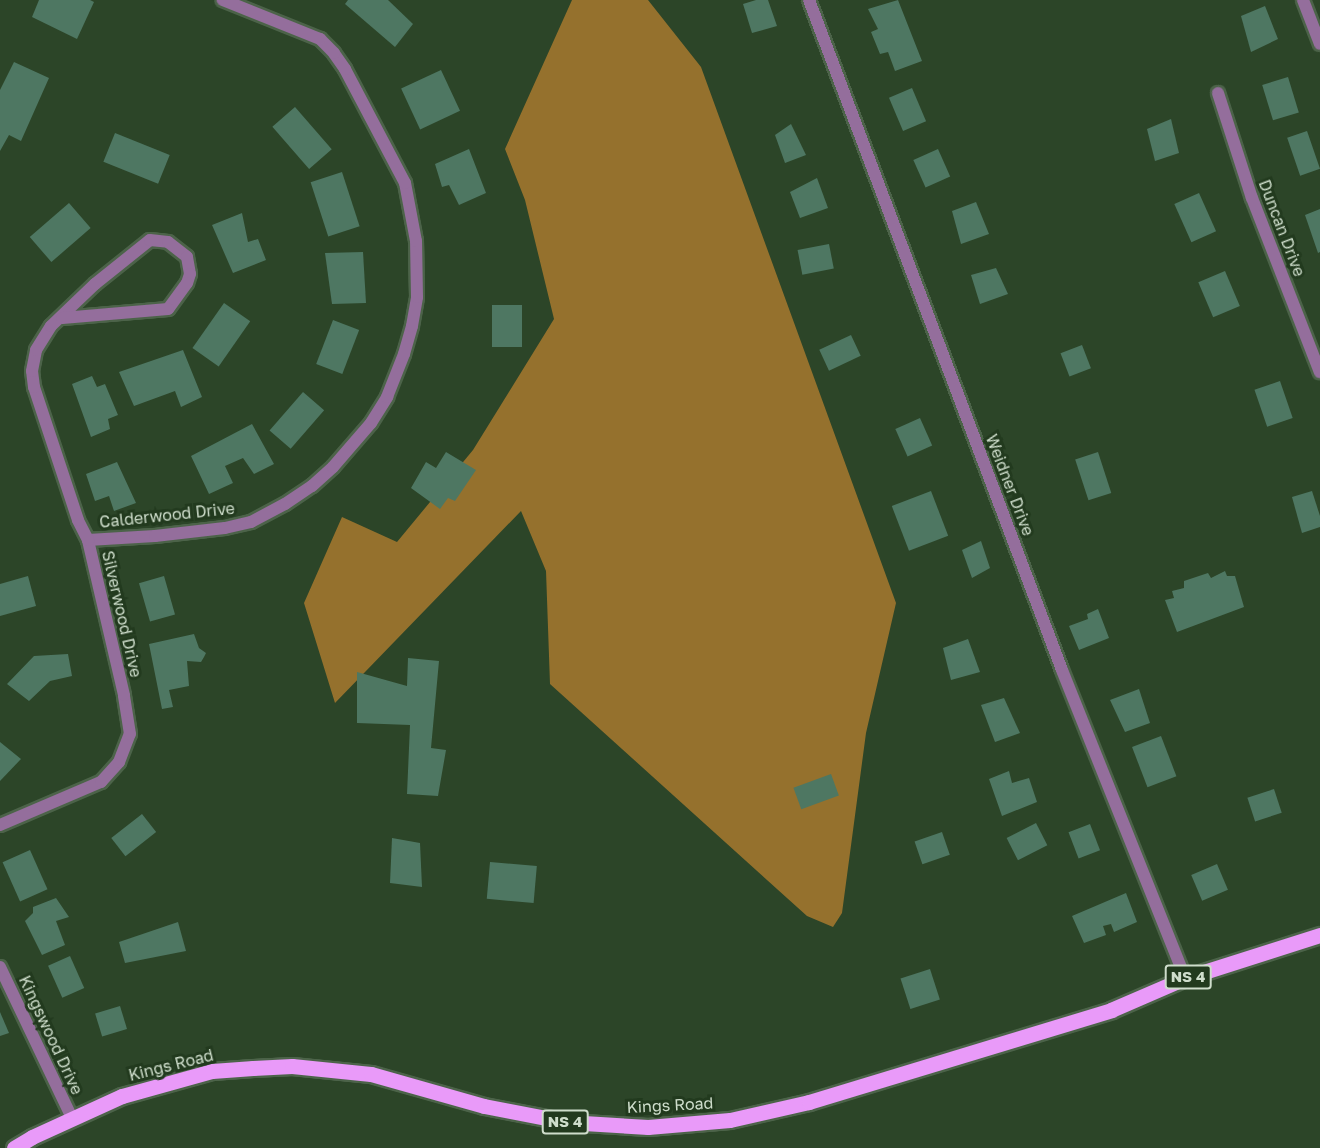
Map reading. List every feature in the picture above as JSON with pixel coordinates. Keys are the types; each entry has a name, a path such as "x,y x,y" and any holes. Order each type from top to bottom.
{"main road":[{"name":"Kings Road","path":"14,1148 72,1118 122,1096 166,1082 212,1071 292,1066 371,1074 484,1106 567,1122 648,1127 730,1120 808,1102 1111,1010 1185,978 1320,935"}],"street":[{"name":"Calderwood Drive","path":"88,540 155,536 225,528 251,522 285,504 312,486 333,467 371,423 387,397 405,354 417,297 416,242 405,183 345,69 334,53 320,39 223,0"},
{"name":"Weidner Drive","path":"809,0 1062,670 1185,978"},
{"path":"1303,0 1320,44"},
{"name":"Duncan Drive","path":"1218,93 1252,198 1320,372"},
{"name":"Silverwood Drive","path":"0,825 96,785 116,768 128,743 130,727 88,540 78,520 33,378 33,358 39,342 51,326 62,318 95,284 150,240 168,242 188,257 190,274 187,283 168,309 62,318"},
{"name":"Kingswood Drive","path":"0,967 72,1118"}],"shaded area":[{"path":"572,0 648,0 701,67 896,603 866,733 842,913 833,927 807,916 550,684 546,571 521,511 335,703 304,603 342,517 397,542 473,450 554,319 525,200 505,149"}],"building":[{"path":"39,0 90,0 94,2 77,39 32,17"},
{"path":"348,0 388,0 413,24 395,47 345,4"},
{"path":"756,0 768,0 777,26 752,33 743,4"},
{"path":"898,0 922,61 895,71 888,52 880,54 871,32 878,29 868,9"},
{"path":"1265,6 1278,39 1251,52 1241,16"},
{"path":"14,62 49,78 21,141 9,135 0,151 0,90"},
{"path":"441,70 460,111 420,129 401,89"},
{"path":"1288,77 1299,112 1273,120 1262,85"},
{"path":"912,88 926,121 903,131 889,98"},
{"path":"295,107 332,149 309,169 272,127"},
{"path":"1171,119 1179,153 1155,161 1147,129"},
{"path":"791,124 806,155 785,163 775,135"},
{"path":"1307,131 1320,169 1300,176 1287,138"},
{"path":"115,133 170,155 158,184 103,162"},
{"path":"469,149 486,193 459,205 449,185 442,187 435,164"},
{"path":"938,149 950,176 926,187 913,160"},
{"path":"342,172 360,226 328,236 311,182"},
{"path":"817,178 828,208 800,218 790,192"},
{"path":"1199,193 1216,231 1191,242 1174,204"},
{"path":"976,202 989,234 961,244 952,211"},
{"path":"69,203 91,228 51,262 30,237"},
{"path":"1320,209 1320,252 1318,253 1305,215"},
{"path":"242,213 248,242 258,239 266,260 233,273 212,225"},
{"path":"829,244 834,269 802,275 798,250"},
{"path":"363,252 366,303 332,304 325,253"},
{"path":"996,268 1008,294 980,304 971,275"},
{"path":"1225,271 1240,306 1213,317 1198,282"},
{"path":"224,303 250,321 219,366 192,348"},
{"path":"492,305 522,305 522,347 492,347"},
{"path":"333,320 359,330 342,374 316,364"},
{"path":"851,335 861,356 829,371 819,350"},
{"path":"1082,345 1091,368 1069,377 1061,353"},
{"path":"183,350 202,397 181,407 175,391 134,406 119,372"},
{"path":"92,376 97,387 105,384 118,415 108,419 110,429 91,437 72,384"},
{"path":"1280,381 1293,418 1267,427 1254,390"},
{"path":"303,392 324,410 291,449 270,430"},
{"path":"920,418 932,445 908,456 895,429"},
{"path":"252,424 274,464 254,474 243,458 225,466 233,483 209,494 191,456"},
{"path":"446,452 476,470 455,501 448,498 440,509 411,488 426,462 436,468"},
{"path":"1098,452 1111,493 1088,500 1075,459"},
{"path":"117,462 136,503 114,511 109,496 95,501 86,474"},
{"path":"931,491 948,536 909,551 892,506"},
{"path":"1312,491 1320,516 1320,527 1302,533 1292,497"},
{"path":"981,541 990,568 972,578 962,550"},
{"path":"1225,571 1227,576 1235,576 1244,607 1177,632 1165,600 1174,598 1172,591 1184,588 1184,581 1208,573 1211,578"},
{"path":"28,576 36,606 0,616 0,584"},
{"path":"164,576 175,614 150,622 139,583"},
{"path":"1098,609 1109,638 1079,650 1069,626 1088,619 1087,614"},
{"path":"194,634 199,648 206,653 201,662 187,661 189,686 169,690 173,707 162,709 149,644"},
{"path":"968,639 980,672 951,680 943,648"},
{"path":"68,654 72,676 50,681 29,701 7,684 34,656"},
{"path":"408,658 439,661 431,748 446,750 438,796 407,794 410,725 357,723 357,672 407,686"},
{"path":"1139,689 1150,723 1125,732 1110,700"},
{"path":"1004,698 1020,733 995,742 981,705"},
{"path":"1161,736 1176,776 1147,787 1132,747"},
{"path":"0,742 21,759 0,781"},
{"path":"1009,771 1012,783 1029,778 1037,802 1002,816 989,779"},
{"path":"831,774 839,796 801,809 793,788"},
{"path":"1274,789 1282,813 1255,821 1247,798"},
{"path":"142,814 156,832 125,856 111,838"},
{"path":"1036,823 1047,845 1018,860 1007,838"},
{"path":"1090,824 1100,850 1079,858 1069,832"},
{"path":"942,832 950,855 922,864 915,841"},
{"path":"392,838 420,843 422,887 390,883"},
{"path":"30,850 47,889 20,901 3,862"},
{"path":"490,862 537,866 534,903 487,899"},
{"path":"1217,864 1228,890 1202,901 1191,875"},
{"path":"1126,893 1137,922 1114,932 1111,924 1103,926 1106,935 1084,943 1072,916"},
{"path":"56,898 69,917 56,921 65,945 42,955 25,921 33,913 33,907"},
{"path":"178,922 186,951 125,963 119,942"},
{"path":"70,956 84,988 62,998 48,966"},
{"path":"930,969 940,999 910,1009 901,979"},
{"path":"120,1006 127,1029 102,1037 95,1014"},
{"path":"0,1012 9,1033 0,1036"}]}
